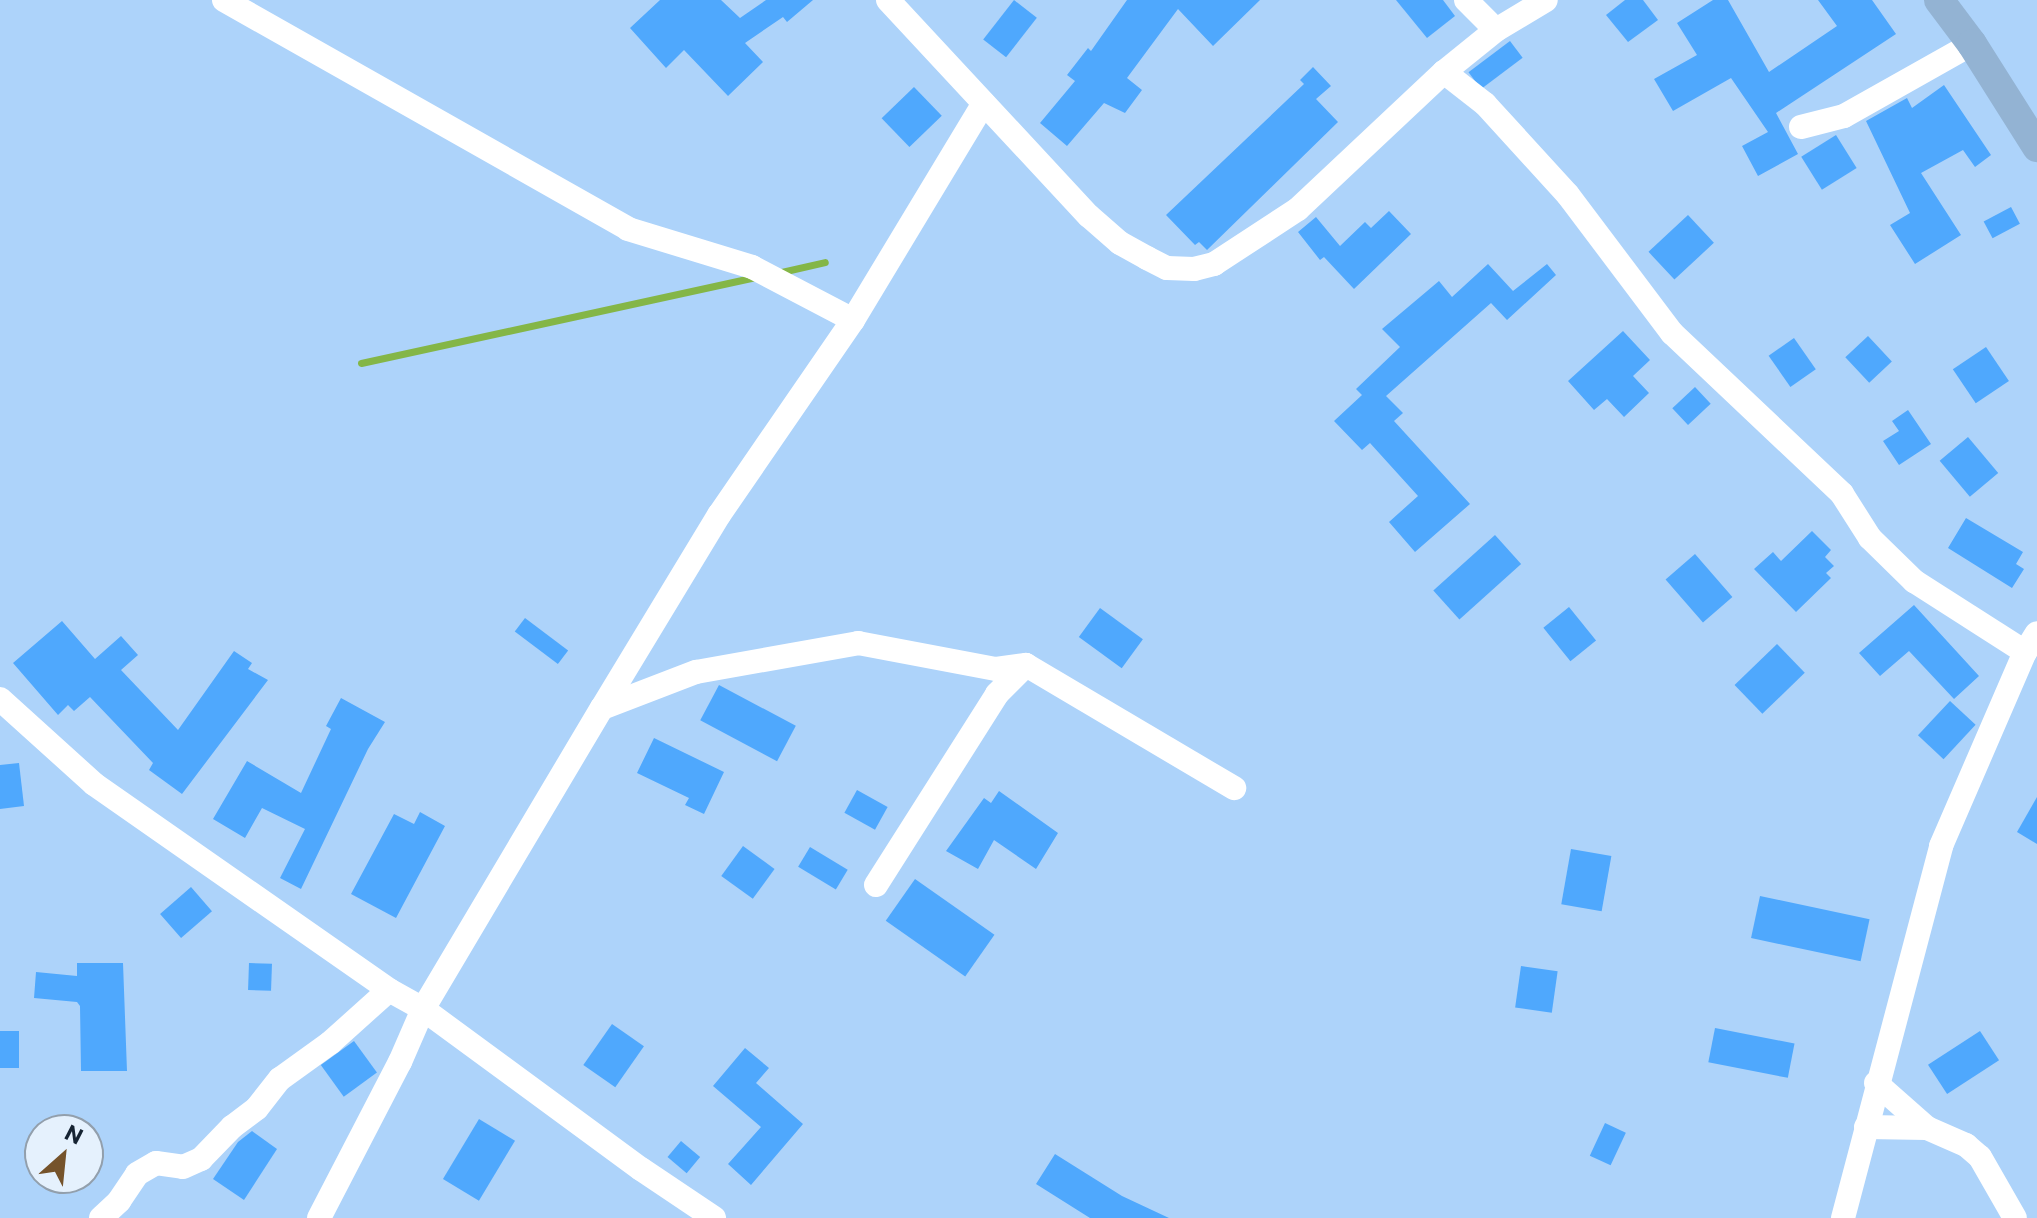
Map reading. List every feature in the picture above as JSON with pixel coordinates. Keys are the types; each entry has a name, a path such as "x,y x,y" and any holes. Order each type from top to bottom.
{"main road":[{"path":"1939,0 1972,44 2037,147"}],"street":[{"path":"224,0 628,229 752,267 853,320"},
{"path":"888,0 1089,216 1120,243 1167,268 1194,269 1214,264 1298,209 1444,72 1496,30 1546,0"},
{"path":"1466,0 1496,30"},
{"path":"1801,127 1844,116 1972,44"},
{"path":"1444,72 1485,104 1568,195 1672,333 1842,494 1870,538 1914,581 2031,643 1941,846 1876,1083 1843,1218"},
{"path":"319,1218 400,1062 423,1009 602,708 719,515 853,320 984,103"},
{"path":"602,708 696,672 858,643 996,669 1026,665 1234,788"},
{"path":"876,885 997,694 1026,665"},
{"path":"0,699 94,784 389,990 423,1009 641,1169 714,1218"},
{"path":"101,1218 119,1201 137,1174 156,1163 183,1167 201,1159 232,1127 257,1108 280,1079 330,1043 389,990"},
{"path":"1876,1083 1927,1128"},
{"path":"1866,1127 1927,1128 1952,1136 1980,1157 2015,1218"}],"building":[{"path":"660,0 721,0 740,18 766,0 813,0 787,22 783,17 745,43 763,62 728,96 684,50 666,68 630,28"},
{"path":"1014,0 1037,18 1006,57 983,39"},
{"path":"1127,0 1260,0 1213,46 1178,9 1127,78 1142,90 1125,113 1104,103 1067,146 1040,123 1075,81 1067,75 1088,48 1091,51"},
{"path":"1396,0 1443,0 1455,16 1427,38"},
{"path":"1625,0 1643,0 1658,20 1628,42 1606,15"},
{"path":"1713,0 1728,0 1769,72 1837,26 1818,0 1872,0 1896,34 1776,113 1798,154 1758,176 1742,146 1768,132 1731,78 1673,111 1654,79 1697,55 1677,23"},
{"path":"1510,41 1523,58 1481,89 1468,72"},
{"path":"1313,67 1331,86 1316,99 1338,122 1207,250 1199,242 1195,245 1166,215 1304,84 1300,80"},
{"path":"1944,85 1991,155 1975,167 1963,150 1921,173 1961,235 1915,264 1890,225 1910,213 1866,121 1907,98 1912,108"},
{"path":"914,87 942,116 909,147 882,118"},
{"path":"1836,135 1857,168 1822,190 1801,157"},
{"path":"2011,207 2020,224 1993,238 1984,222"},
{"path":"1389,211 1411,234 1354,289 1324,257 1320,260 1298,232 1316,217 1340,246 1365,222 1371,228"},
{"path":"1688,215 1714,243 1674,280 1649,252"},
{"path":"1488,264 1513,291 1547,264 1556,275 1507,320 1491,303 1386,396 1403,413 1394,421 1470,504 1415,552 1389,522 1418,496 1370,443 1362,450 1334,421 1362,395 1356,389 1400,347 1382,329 1439,281 1452,297"},
{"path":"1623,331 1650,360 1633,376 1649,393 1624,417 1607,399 1594,410 1568,381"},
{"path":"1868,336 1892,362 1869,383 1845,357"},
{"path":"1794,338 1816,369 1790,387 1769,356"},
{"path":"1986,347 2009,381 1976,403 1953,369"},
{"path":"1695,387 1711,404 1688,425 1672,408"},
{"path":"1908,410 1931,444 1899,465 1883,441 1899,431 1892,421"},
{"path":"1968,437 1998,473 1970,497 1940,461"},
{"path":"1966,518 2023,552 2016,564 2024,569 2012,588 1948,548"},
{"path":"1812,531 1831,550 1825,557 1834,566 1826,573 1831,578 1796,612 1754,569 1773,552 1781,561"},
{"path":"1495,535 1521,564 1459,620 1433,591"},
{"path":"1695,554 1732,597 1703,623 1666,580"},
{"path":"1914,605 1979,676 1954,699 1909,651 1880,676 1859,653"},
{"path":"1569,607 1596,640 1570,661 1543,628"},
{"path":"1100,608 1143,639 1122,668 1079,637"},
{"path":"525,618 568,650 558,664 515,632"},
{"path":"62,621 95,659 121,636 138,655 121,670 178,730 234,651 252,663 248,669 268,680 182,794 149,770 153,763 90,697 74,711 68,705 58,715 13,663"},
{"path":"1777,644 1805,673 1762,714 1735,685"},
{"path":"719,685 796,726 777,761 700,720"},
{"path":"341,698 385,722 368,749 301,889 280,878 305,829 262,808 245,838 213,819 247,761 301,793 331,729 326,726"},
{"path":"1950,701 1976,725 1944,759 1918,735"},
{"path":"654,738 724,772 704,814 685,805 689,798 637,773"},
{"path":"19,763 24,806 0,809 0,765"},
{"path":"857,790 888,807 875,830 844,813"},
{"path":"999,791 1058,833 1036,869 994,840 978,869 946,851 984,798 991,803"},
{"path":"2037,797 2037,844 2017,832"},
{"path":"420,812 445,826 396,918 351,894 394,814 414,824"},
{"path":"743,846 775,869 753,899 721,876"},
{"path":"810,847 848,870 836,889 798,867"},
{"path":"1571,849 1611,856 1602,911 1561,904"},
{"path":"915,879 994,935 965,976 886,921"},
{"path":"191,887 212,911 181,938 160,914"},
{"path":"1760,896 1870,919 1861,961 1751,938"},
{"path":"77,963 123,963 127,1071 81,1071 80,1006 77,1002 34,998 36,972 77,976"},
{"path":"249,963 272,964 271,991 248,990"},
{"path":"1521,966 1558,971 1552,1013 1515,1008"},
{"path":"612,1024 644,1046 615,1087 583,1065"},
{"path":"1715,1028 1795,1043 1788,1078 1708,1062"},
{"path":"0,1031 19,1031 19,1068 0,1068"},
{"path":"1980,1031 1999,1060 1947,1094 1928,1065"},
{"path":"354,1041 377,1073 344,1097 321,1065"},
{"path":"745,1048 769,1068 756,1083 803,1124 751,1185 728,1164 761,1127 713,1086"},
{"path":"479,1119 515,1141 479,1201 443,1179"},
{"path":"1605,1123 1626,1133 1611,1165 1590,1156"},
{"path":"252,1131 277,1149 244,1200 213,1179 238,1142"},
{"path":"681,1141 700,1157 687,1173 668,1157"},
{"path":"1055,1154 1122,1196 1169,1218 1090,1218 1036,1184"}],"waterway":[{"path":"777,273 825,262"},
{"path":"361,363 757,277"}]}
